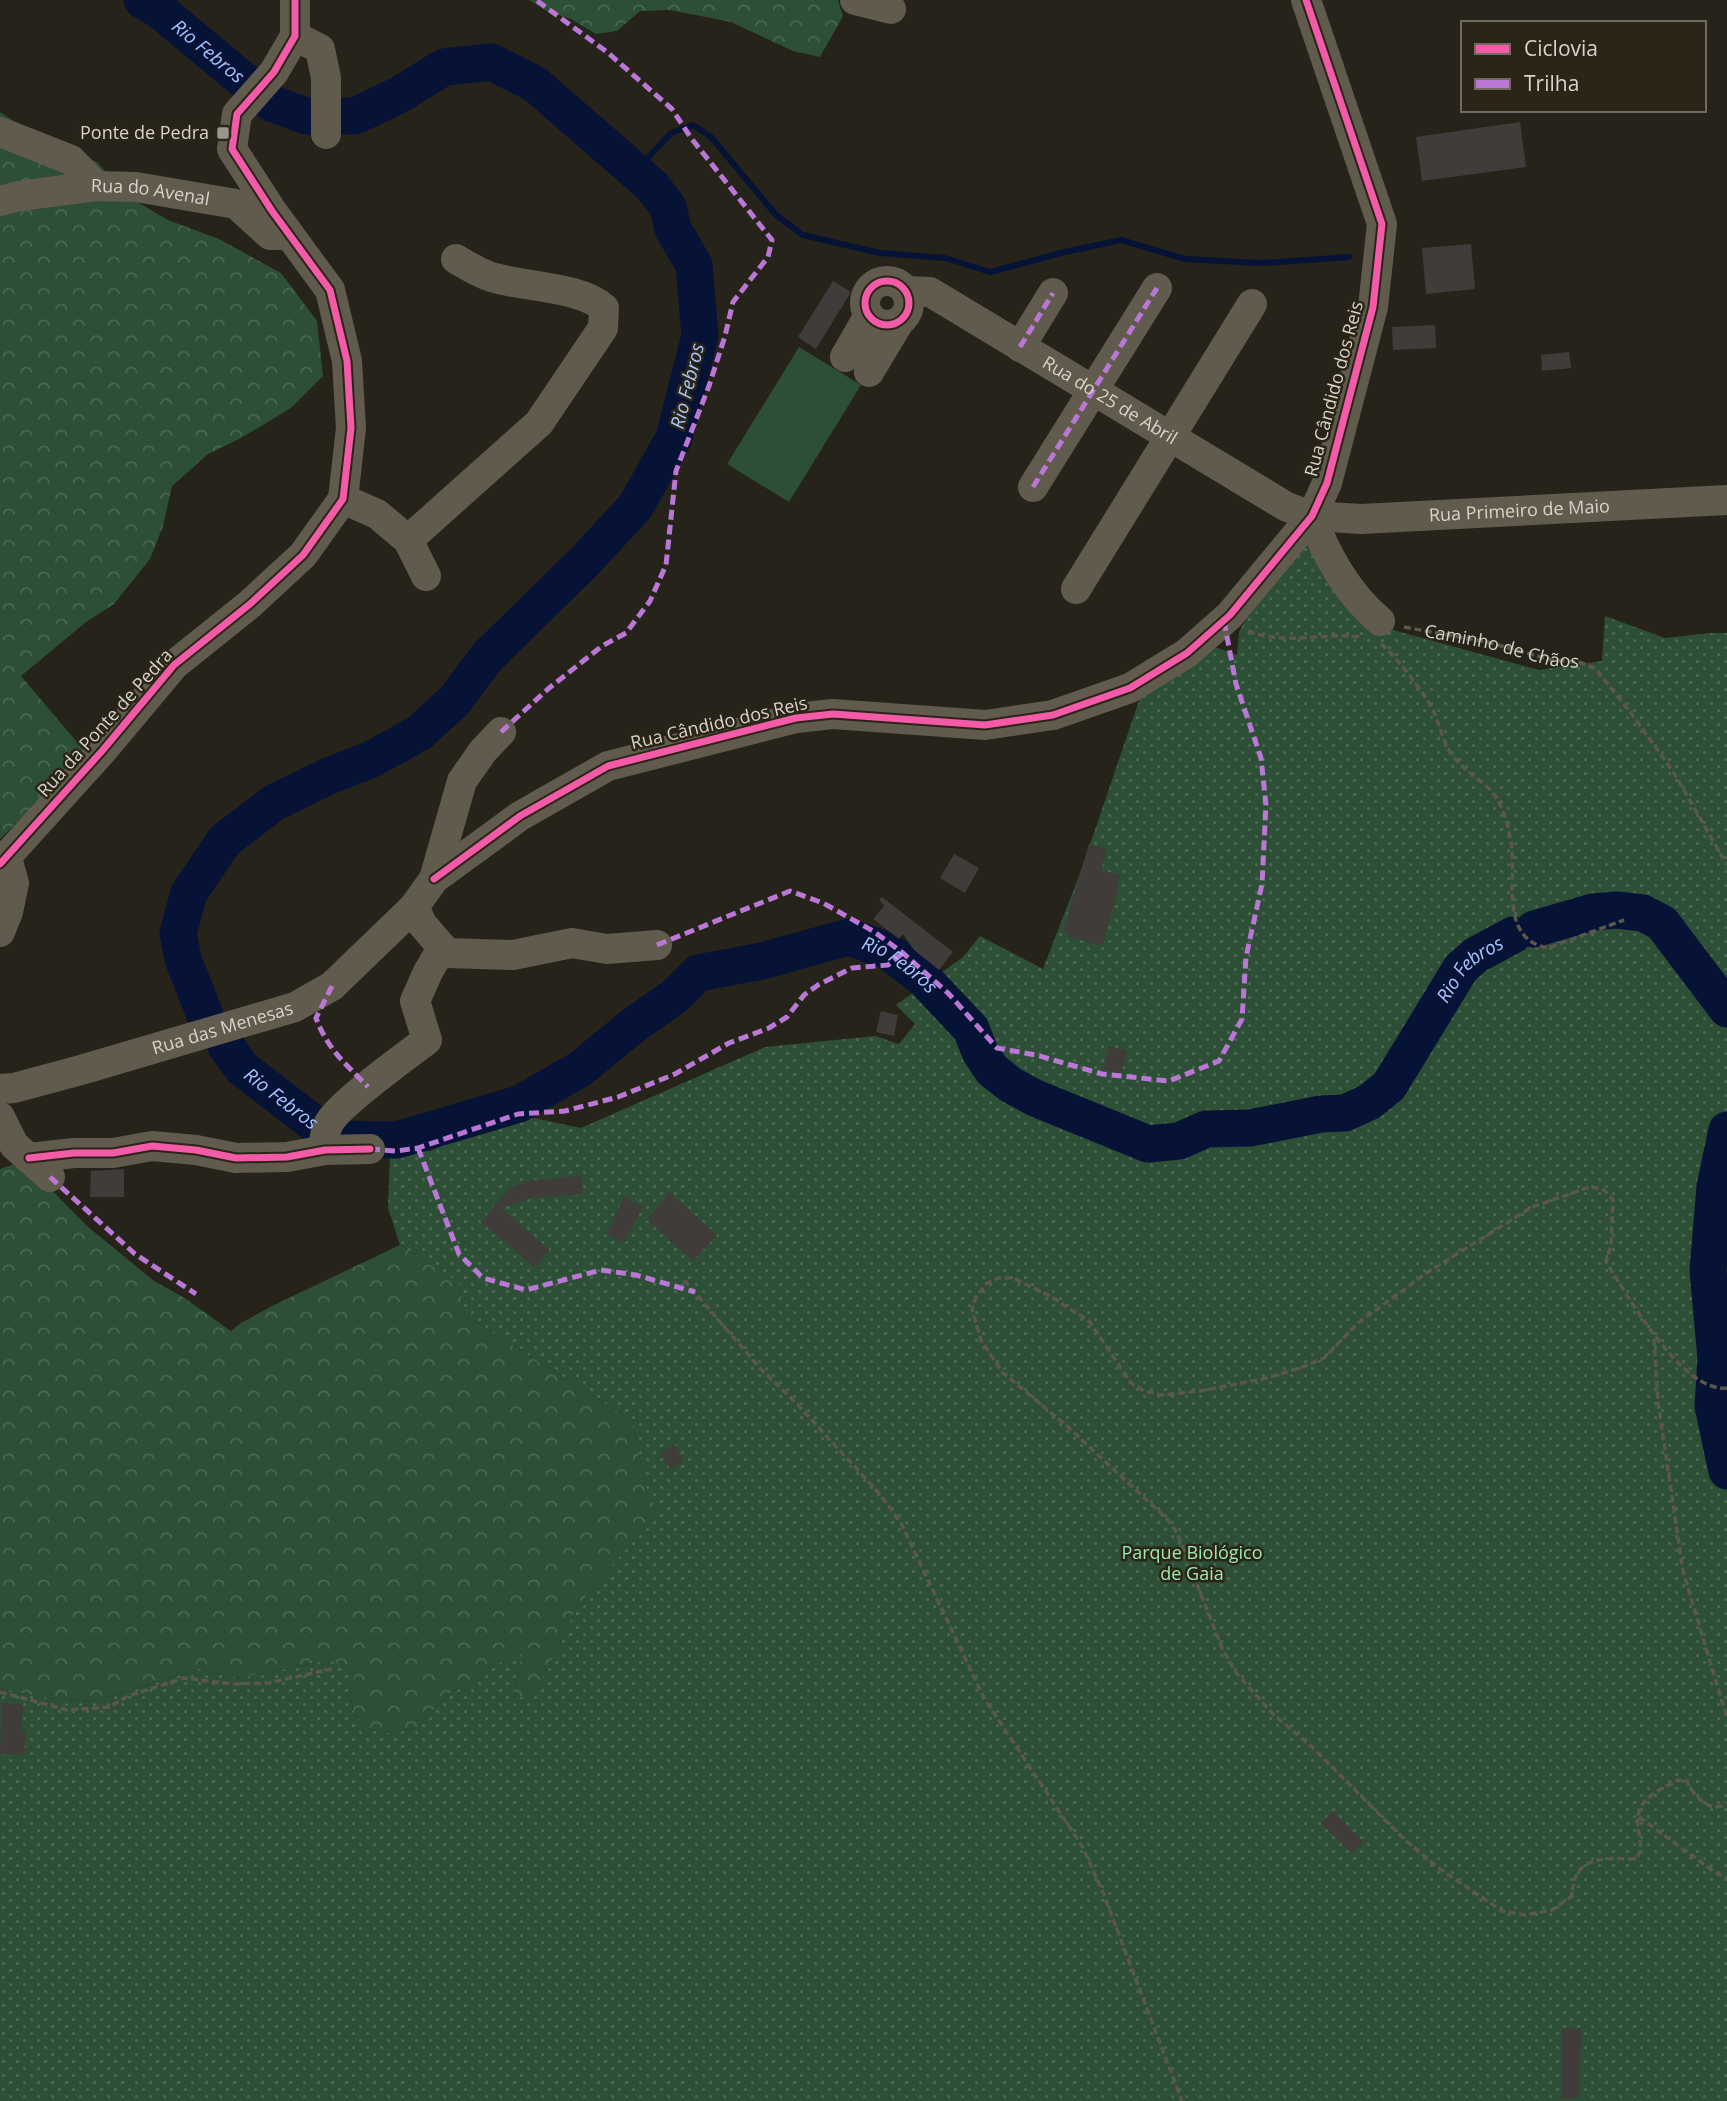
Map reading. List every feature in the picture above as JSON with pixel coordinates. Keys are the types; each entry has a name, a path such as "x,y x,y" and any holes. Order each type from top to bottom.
{"street":[{"path":"295,0 295,36 320,49 326,78 326,122"},
{"path":"855,0 891,9"},
{"name":"Rua Cândido dos Reis","path":"414,907 434,879 520,816 608,765 796,718 833,714 985,724 1053,715 1130,688 1187,653 1224,621 1311,516 1327,483 1373,307 1382,223 1306,0"},
{"name":"Rua da Ponte de Pedra","path":"3,861 102,751 174,665 250,604 303,555 343,499 351,428 348,361 330,290 232,149 237,114 274,72 295,36"},
{"path":"0,132 71,160 96,186"},
{"name":"Rua do Avenal","path":"0,201 96,186 136,187 236,204 271,235 290,235"},
{"path":"408,540 539,423 603,328 604,308 598,302 578,295 492,278 456,259"},
{"name":"Rua do 25 de Abril","path":"895,281 907,292 909,308 857,365 869,317 864,299 875,283 895,281"},
{"path":"1033,487 1157,288"},
{"name":"Rua do 25 de Abril","path":"907,292 930,292 1287,507 1311,516"},
{"path":"1020,346 1053,293"},
{"path":"1076,589 1252,303"},
{"path":"869,317 881,324 899,321"},
{"path":"343,499 377,514 408,540 426,576"},
{"name":"Rua Primeiro de Maio","path":"1311,516 1361,519 1727,500"},
{"path":"1311,516 1334,565 1376,633"},
{"name":"Rua Cândido dos Reis","path":"434,879 462,781 500,732"},
{"path":"0,932 8,912 14,883 3,861"},
{"path":"414,907 422,924 447,953 513,955 572,943 607,949 657,945"},
{"name":"Rua das Menesas","path":"0,1089 14,1088 81,1070 295,1007 332,986 414,907"},
{"path":"0,1117 13,1145 40,1168 74,1153 113,1153 152,1146 196,1150 236,1158 287,1157 326,1137 360,1093 427,1040 415,1001 442,948"},
{"path":"326,1137 370,1149"}],"path":[{"path":"1376,633 1431,704 1449,750 1457,762 1493,793 1502,807 1511,843 1512,906 1518,925 1527,937 1539,946 1548,948 1625,920"},
{"path":"1727,1388 1718,1389 1706,1384 1674,1359 1654,1337 1606,1262 1611,1245 1613,1200 1603,1189 1590,1186 1532,1207 1428,1272 1358,1323 1324,1358 1263,1379 1163,1395 1144,1391 1131,1383 1089,1321 1050,1296 1013,1278 998,1278 986,1284 976,1297 972,1309 981,1340 1002,1372 1068,1426 1168,1520 1181,1543 1222,1648 1237,1674 1273,1714 1313,1748 1405,1840 1440,1869 1502,1911 1525,1915 1552,1910 1572,1896 1572,1881 1578,1872 1598,1858 1634,1859 1639,1856 1642,1845 1637,1831 1639,1810 1650,1797 1683,1779 1693,1794 1708,1804 1718,1807 1727,1802"},
{"path":"684,1280 758,1366 878,1492 901,1523 984,1698 1082,1846 1102,1890 1182,2101"},
{"path":"1654,1337 1658,1402 1683,1571 1727,1718"},
{"path":"0,1692 66,1710 109,1707 128,1696 184,1678 233,1684 268,1683 332,1669"},
{"path":"1639,1817 1716,1873 1727,1878"}],"green space":[{"path":"529,0 838,0 843,16 820,57 793,51 731,22 670,10 640,11 617,31 596,34"},
{"path":"0,112 46,143 97,162 127,196 168,220 219,239 281,273 317,321 323,376 291,408 208,454 172,486 163,526 150,559 114,604 86,622 21,676 87,754 0,839"},
{"path":"799,347 861,385 789,502 727,464"},
{"name":"Parque Biológico de Gaia","path":"1308,542 1347,594 1357,620 1539,670 1602,661 1605,616 1665,638 1727,633 1727,2101 0,2101 0,1688 40,1697 95,1701 199,1669 240,1678 329,1660 356,1672 350,1691 353,1712 369,1729 389,1733 418,1727 445,1697 523,1649 513,1698 532,1695 551,1663 576,1608 658,1511 646,1491 633,1421 465,1315 458,1282 400,1245 388,1208 390,1155 430,1151 483,1128 512,1120 534,1118 581,1128 765,1047 875,1036 899,1044 915,1024 896,1005 963,957 980,936 1043,969 1082,868 1141,695 1209,645 1237,655 1239,632 1257,599"},
{"path":"23,1161 87,1226 154,1281 183,1297 231,1331 272,1306 400,1245 458,1282 465,1315 633,1421 646,1491 659,1511 576,1608 551,1663 532,1695 513,1699 522,1650 445,1697 418,1727 389,1733 369,1729 353,1712 350,1691 329,1660 240,1678 199,1669 95,1701 40,1697 0,1688 0,1169"}],"building":[{"path":"1520,122 1526,167 1422,181 1416,137"},
{"path":"1471,244 1475,289 1426,294 1422,248"},
{"path":"833,281 851,292 816,349 798,337"},
{"path":"1435,325 1436,348 1393,350 1392,327"},
{"path":"1569,352 1571,368 1542,371 1541,355"},
{"path":"1089,844 1107,849 1101,870 1120,875 1102,946 1068,936 1069,933 1063,931"},
{"path":"954,854 979,868 965,893 940,878"},
{"path":"882,897 953,952 939,970 914,950 903,934 899,939 873,919 884,906 879,899"},
{"path":"881,1011 898,1015 894,1036 876,1032"},
{"path":"1109,1046 1127,1051 1121,1074 1103,1069"},
{"path":"124,1169 124,1197 90,1197 91,1171"},
{"path":"582,1176 583,1194 531,1198 501,1208 550,1250 535,1267 481,1222 510,1187 533,1180"},
{"path":"669,1192 717,1235 693,1261 647,1220"},
{"path":"624,1197 643,1207 624,1243 606,1234"},
{"path":"675,1444 684,1462 670,1469 660,1452"},
{"path":"2,1703 23,1704 21,1730 26,1730 24,1755 0,1754"},
{"path":"1333,1811 1363,1842 1351,1853 1321,1823"},
{"path":"1562,2028 1581,2028 1580,2098 1561,2098"}],"waterway":[{"name":"Rio Febros","path":"142,0 159,10 271,103 306,116 355,116 399,95 444,67 491,62 535,84 652,186 668,207 673,229 694,265 700,336 674,438 635,507 585,561 487,657 454,701 419,733 372,759 275,802 225,840 189,893 178,933 183,959 205,1015"},
{"path":"631,167 646,160 671,133 693,125 711,137 776,215 803,235 880,253 945,258 990,272 1121,240 1185,259 1261,263 1349,257"},
{"name":"Rio Febros","path":"1534,929 1593,912 1617,910 1643,913 1662,923 1727,1009"},
{"name":"Rio Febros","path":"226,1046 242,1068 334,1139 397,1140 519,1104 580,1069 635,1024 674,997 698,973 762,961 849,937 888,951 923,978 971,1029 980,1052 992,1070 1011,1085 1035,1098 1148,1144 1179,1141 1206,1129 1250,1128 1321,1114 1345,1113 1369,1102 1389,1086 1461,968 1476,955 1513,935"},
{"name":"Rio Febros","path":"1727,1130 1715,1187 1708,1270 1716,1359 1713,1406 1727,1471"}],"marked path":[{"path":"501,732 548,689 602,646 626,633 650,601 666,565 676,471 709,386 733,302 768,257 772,240 691,138 672,109 607,52 536,0"},
{"path":"1033,487 1157,288"},
{"path":"1020,347 1053,293"},
{"path":"657,945 790,891 823,903 873,931 903,953 948,993 997,1048 1036,1055 1102,1074 1169,1081 1219,1061 1242,1019 1246,957 1262,884 1266,805 1261,758 1236,684 1224,621"},
{"path":"370,1149 396,1151 418,1148 518,1114 565,1111 618,1097 675,1074 729,1043 769,1028 787,1017 804,995 818,985 852,968 888,965 903,953"},
{"path":"332,986 316,1018 332,1048 368,1087"},
{"path":"418,1148 459,1254 483,1278 526,1290 601,1270 636,1275 695,1292"},
{"path":"50,1177 135,1254 196,1294"}],"cycle path":[{"path":"0,864 102,751 174,665 250,604 303,555 343,499 351,428 347,361 330,290 272,211 232,149 237,114 274,72 295,36 295,0"},
{"path":"434,879 520,816 608,766 796,718 833,714 985,725 1053,715 1130,688 1187,653 1230,615 1312,516 1327,483 1373,307 1382,224 1306,0"},
{"path":"887,281 902,288 909,303 902,318 887,325 872,318 865,303 872,288 887,281"},
{"path":"29,1158 74,1153 113,1153 152,1146 196,1150 236,1158 287,1157 325,1150 370,1149"}],"place":[{"name":"Ponte de Pedra","path":"223,133"}]}
